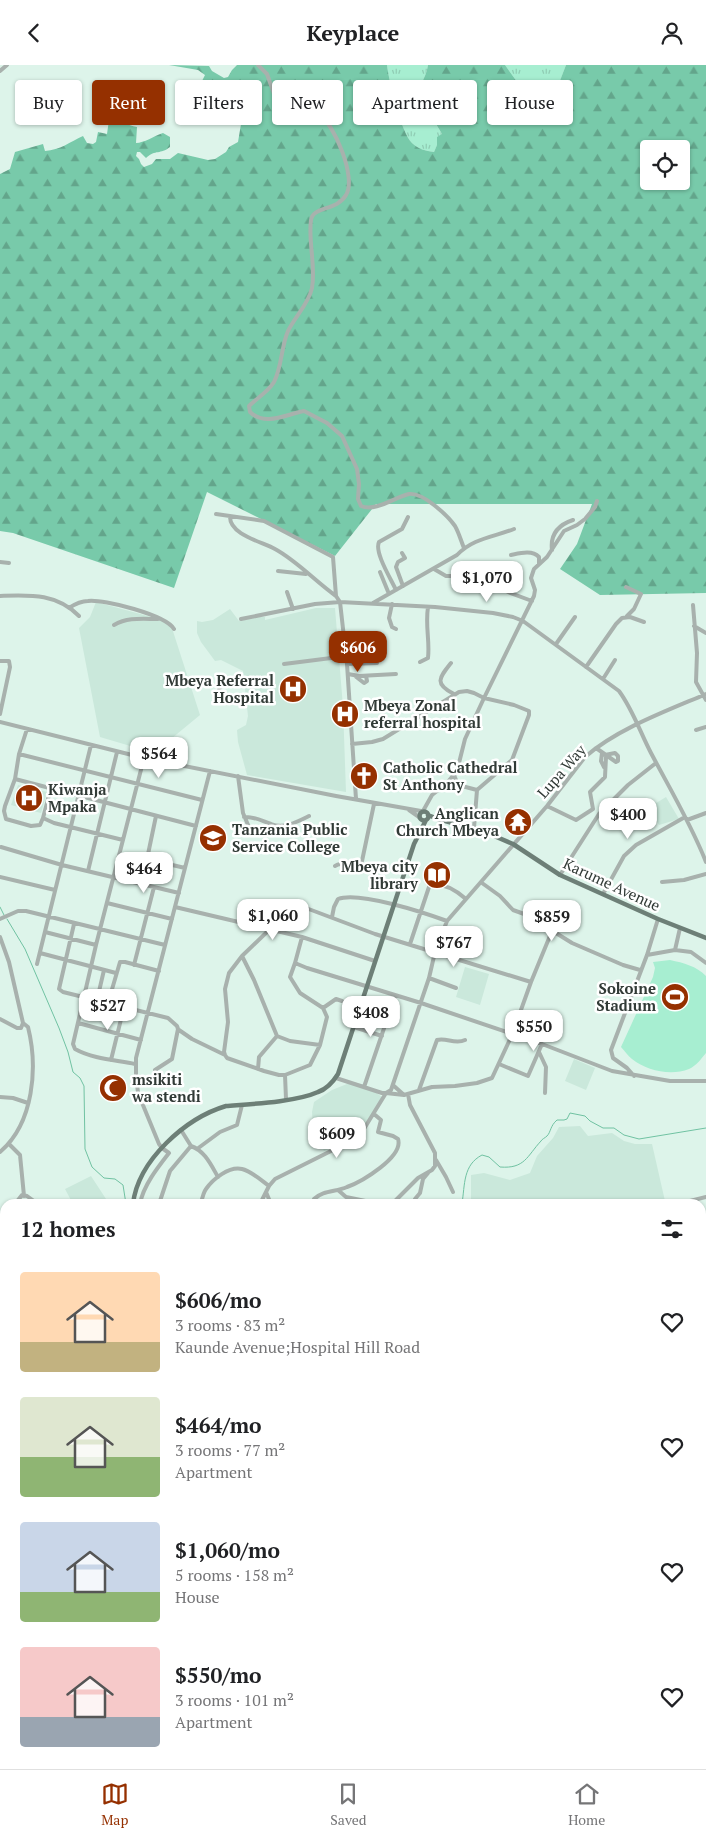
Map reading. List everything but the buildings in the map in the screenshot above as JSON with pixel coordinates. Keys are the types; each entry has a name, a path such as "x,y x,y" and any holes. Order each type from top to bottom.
{"main road":[{"name":"Karume Avenue","path":"424,815 474,828 513,843 560,875 658,919 706,937"},
{"path":"134,1199 138,1184 162,1149 181,1130 214,1110 318,1093 336,1078 424,815"}],"street":[{"path":"0,71 7,65"},
{"path":"258,65 267,73 281,109 312,110 318,112 326,120 342,151 349,186 346,195 338,204 317,211 313,215 311,232 313,281 311,292 288,331 275,379 271,386 250,406 250,412 256,417 269,419 304,411 327,423 342,436 355,463 359,478 358,499 361,506 373,507 407,495 416,494 437,507 451,522 456,528 464,548"},
{"path":"0,722 144,758 374,804 409,809 424,815 432,795 457,771 465,739 532,601 535,592 532,572 546,559 564,531 585,519 595,507 597,501"},
{"path":"216,514 268,522 331,555 333,558 336,596"},
{"path":"230,517 232,524 243,533 251,539 275,549 336,596 340,602 348,664 356,799"},
{"path":"396,590 378,553 377,546 379,542 402,529 408,517"},
{"path":"552,550 552,540 556,531 565,523 573,520"},
{"path":"373,603 434,569 457,555 464,548 486,537 514,529"},
{"path":"402,553 405,558 396,567 403,586"},
{"path":"511,555 535,554 539,557 539,564"},
{"path":"0,562 9,563"},
{"path":"434,569 446,576 453,576"},
{"path":"278,571 307,574"},
{"path":"380,572 391,604 389,618 392,627 396,629"},
{"path":"586,667 616,624 634,609 641,594 626,587"},
{"path":"508,592 532,601"},
{"path":"287,593 293,609"},
{"path":"0,597 36,595 51,599 70,608 79,617"},
{"path":"70,608 78,603 93,601 137,611 160,619 170,624 174,629"},
{"path":"241,619 315,604 340,602 428,607 503,615 523,621 617,689 622,695 686,819 706,863"},
{"path":"693,605 696,681 705,697"},
{"path":"420,663 428,658 429,647 426,624 428,607"},
{"path":"556,644 575,617"},
{"path":"625,617 633,617 644,622"},
{"path":"114,625 131,619 160,619"},
{"path":"694,626 706,633"},
{"path":"284,664 347,656"},
{"path":"603,679 615,660"},
{"path":"0,661 9,661 10,667 2,690 0,714"},
{"path":"348,664 377,663"},
{"path":"451,663 440,679 440,683 454,694"},
{"path":"348,674 355,676 396,674"},
{"path":"355,676 365,683 367,681 366,676"},
{"path":"217,696 220,687"},
{"path":"352,744 383,739 454,694 467,691 529,711 512,760 477,790 474,828"},
{"name":"Lupa Way","path":"394,1086 429,978 435,952 447,921 482,883 513,843 586,757 596,748 637,725 705,697"},
{"path":"696,730 706,727"},
{"path":"27,729 19,754 15,779 5,806 6,819 31,826 40,825 51,788"},
{"path":"37,964 91,745"},
{"path":"547,805 577,820 593,809 590,792 605,777 604,755 596,748"},
{"path":"88,871 117,752"},
{"path":"19,754 202,800"},
{"path":"135,1064 82,1052 74,1047 90,966 144,758"},
{"path":"560,875 599,814 628,785 656,763"},
{"path":"141,1199 150,1179 169,1153 162,1149 140,1098 136,1085 135,1064 210,771"},
{"path":"454,775 456,784 462,787"},
{"path":"238,776 244,817 251,832"},
{"path":"15,779 196,826"},
{"path":"443,786 477,790"},
{"path":"335,866 344,862 355,863 362,861 374,804"},
{"path":"603,894 624,856 636,845 686,819 706,813"},
{"path":"156,815 147,859 185,868"},
{"path":"244,817 251,817 283,826 308,816"},
{"path":"43,818 123,840"},
{"path":"1,847 62,865 178,893"},
{"path":"662,882 684,880 706,873"},
{"path":"0,877 55,890"},
{"path":"482,883 500,896 513,910 527,915 572,943 622,965 640,970"},
{"path":"410,944 431,884 447,887 466,899"},
{"path":"134,965 154,887"},
{"path":"332,917 336,902 341,898 352,897 394,905 447,921"},
{"path":"107,903 172,919"},
{"path":"175,907 302,937 375,961"},
{"path":"306,908 383,936 531,982"},
{"path":"0,919 18,911 26,911 165,945"},
{"path":"634,1076 627,1068 613,1058 611,1049 647,955 658,919"},
{"path":"74,924 59,989 83,997 168,1018 177,1025 178,1029 192,1039 231,1059 272,1074 284,1075 310,1065 320,1045 327,1017 323,1008 303,996 295,987 290,977 302,937"},
{"path":"675,950 680,928"},
{"path":"225,1055 228,1022 225,996 226,981 233,966 269,930"},
{"path":"336,1078 386,1093 406,1095 432,1087 454,1087 482,1082 492,1078 512,1035 552,931"},
{"path":"45,932 96,945"},
{"path":"0,937 10,962 23,1023 28,1027 32,1056 32,1081 23,1120 10,1144 0,1152"},
{"path":"647,955 675,950 691,953 706,963"},
{"path":"40,953 116,973"},
{"path":"242,956 277,1036 290,1041 320,1045"},
{"path":"108,1003 121,961 159,971"},
{"path":"295,963 314,971 421,1003 612,1071 670,1081 706,1081"},
{"path":"97,1000 104,970"},
{"path":"429,978 456,988"},
{"path":"364,1087 395,996"},
{"path":"323,1008 336,999 342,1001"},
{"path":"112,1060 124,1007"},
{"path":"0,1019 17,1028 22,1026 23,1023"},
{"path":"78,1023 141,1040"},
{"path":"354,1027 382,1036"},
{"path":"155,1070 172,1059 178,1029"},
{"path":"258,1069 259,1057 277,1036"},
{"path":"419,1090 437,1040 442,1039 459,1043 465,1040"},
{"path":"499,1064 528,1076 542,1045"},
{"path":"539,1052 546,1067 545,1093"},
{"path":"284,1075 286,1099"},
{"path":"262,1199 271,1182 355,1140 363,1132 386,1093 394,1086 406,1095 453,1192"},
{"path":"0,1097 13,1098 28,1103"},
{"path":"197,1149 220,1132 236,1125 242,1105"},
{"path":"314,1199 321,1194 358,1182 377,1171 386,1163 398,1146 399,1142 396,1138 387,1133 378,1132 381,1120 374,1114"},
{"path":"181,1130 191,1146 206,1156 218,1177"},
{"path":"10,1144 20,1155 24,1196"},
{"path":"161,1199 170,1171 191,1146"},
{"path":"397,1199 418,1178 434,1169 436,1160"},
{"path":"203,1199 206,1189 218,1177 231,1169 241,1169 269,1186"},
{"path":"415,1199 420,1193 423,1179 428,1173"},
{"path":"338,1190 346,1197 356,1199"},
{"path":"266,1192 270,1199"},
{"path":"19,1199 24,1196"},
{"path":"24,1196 29,1199"}],"shaded area":[{"path":"96,602 170,622 200,715 154,753 100,737 79,628 90,617"},
{"name":"Mbeya Referral Hospital","path":"316,608 335,608 343,707 346,792 247,775 238,742 237,730 246,725 248,716 243,671 221,660 215,661 201,642 197,633 197,621 213,620 230,609 239,621 258,617 265,617 265,620"},
{"name":"Kiwanja Mpaka","path":"18,785 47,792 41,813 11,805"},
{"path":"666,797 679,819 659,825 648,808"},
{"path":"465,967 489,974 480,1005 456,997"},
{"path":"574,1059 595,1068 586,1090 565,1081"},
{"path":"352,1082 366,1085 382,1097 365,1128 348,1140 324,1151 313,1126 312,1112 314,1102 332,1090"},
{"path":"580,1126 588,1136 612,1133 624,1141 635,1144 652,1144 665,1199 471,1199 471,1175 484,1173 510,1180 530,1173 537,1156 553,1138 559,1127"},
{"path":"91,1176 106,1199 70,1199 65,1189"}],"green space":[{"path":"169,65 209,66 212,71 224,78 228,77 237,65 387,65 390,80 353,80 353,125 403,125 412,143 417,147 434,152 437,145 437,137 442,134 437,125 477,125 477,80 423,80 428,65 505,65 516,80 487,80 487,125 573,125 573,80 560,80 566,65 706,65 706,593 600,595 560,569 577,544 592,504 376,504 335,556 207,492 174,588 13,533 0,531 0,174 10,169 15,152 43,144 45,151 50,150 83,136 87,143 93,144 96,142 98,132 107,134 108,125 131,125 137,127 136,143 146,141 163,133 170,137 170,147 163,151 146,158 140,152 137,152 136,156 144,167 152,164 156,159 170,159 178,153 208,160 215,159 238,142 241,125 262,125 262,80 202,80 205,75 198,70"},
{"path":"387,65 428,65 423,80 390,80"},
{"path":"505,65 566,65 560,80 516,80"},
{"path":"403,125 436,125 442,134 434,152 417,147 412,143"},
{"name":"Sokoine Stadium","path":"670,960 690,965 706,976 706,1053 692,1068 675,1072 659,1071 645,1067 632,1059 621,1047 653,977 655,968 653,962"}],"waterway":[{"path":"0,907 4,915"},
{"path":"7,919 25,949 59,1028 73,1072 80,1078 84,1086 85,1149 92,1167 104,1178 115,1179 123,1185 125,1199"},
{"path":"463,1199 466,1176 471,1164 476,1159 482,1155 489,1157 500,1167 520,1164 547,1136 555,1122 567,1119 570,1113 585,1116 603,1128 614,1128 624,1135 639,1139 706,1128"}],"place":[{"name":"Mbeya Referral Hospital","path":"293,689"},
{"name":"Mbeya Zonal referral hospital","path":"345,714"},
{"name":"Catholic Cathedral St Anthony","path":"364,776"},
{"name":"Kiwanja Mpaka","path":"29,798"},
{"name":"Anglican Church Mbeya","path":"518,822"},
{"name":"Tanzania Public Service College","path":"213,838"},
{"name":"Mbeya city library","path":"437,875"},
{"name":"Sokoine Stadium","path":"675,997"},
{"name":"msikiti wa stendi","path":"113,1088"}]}
